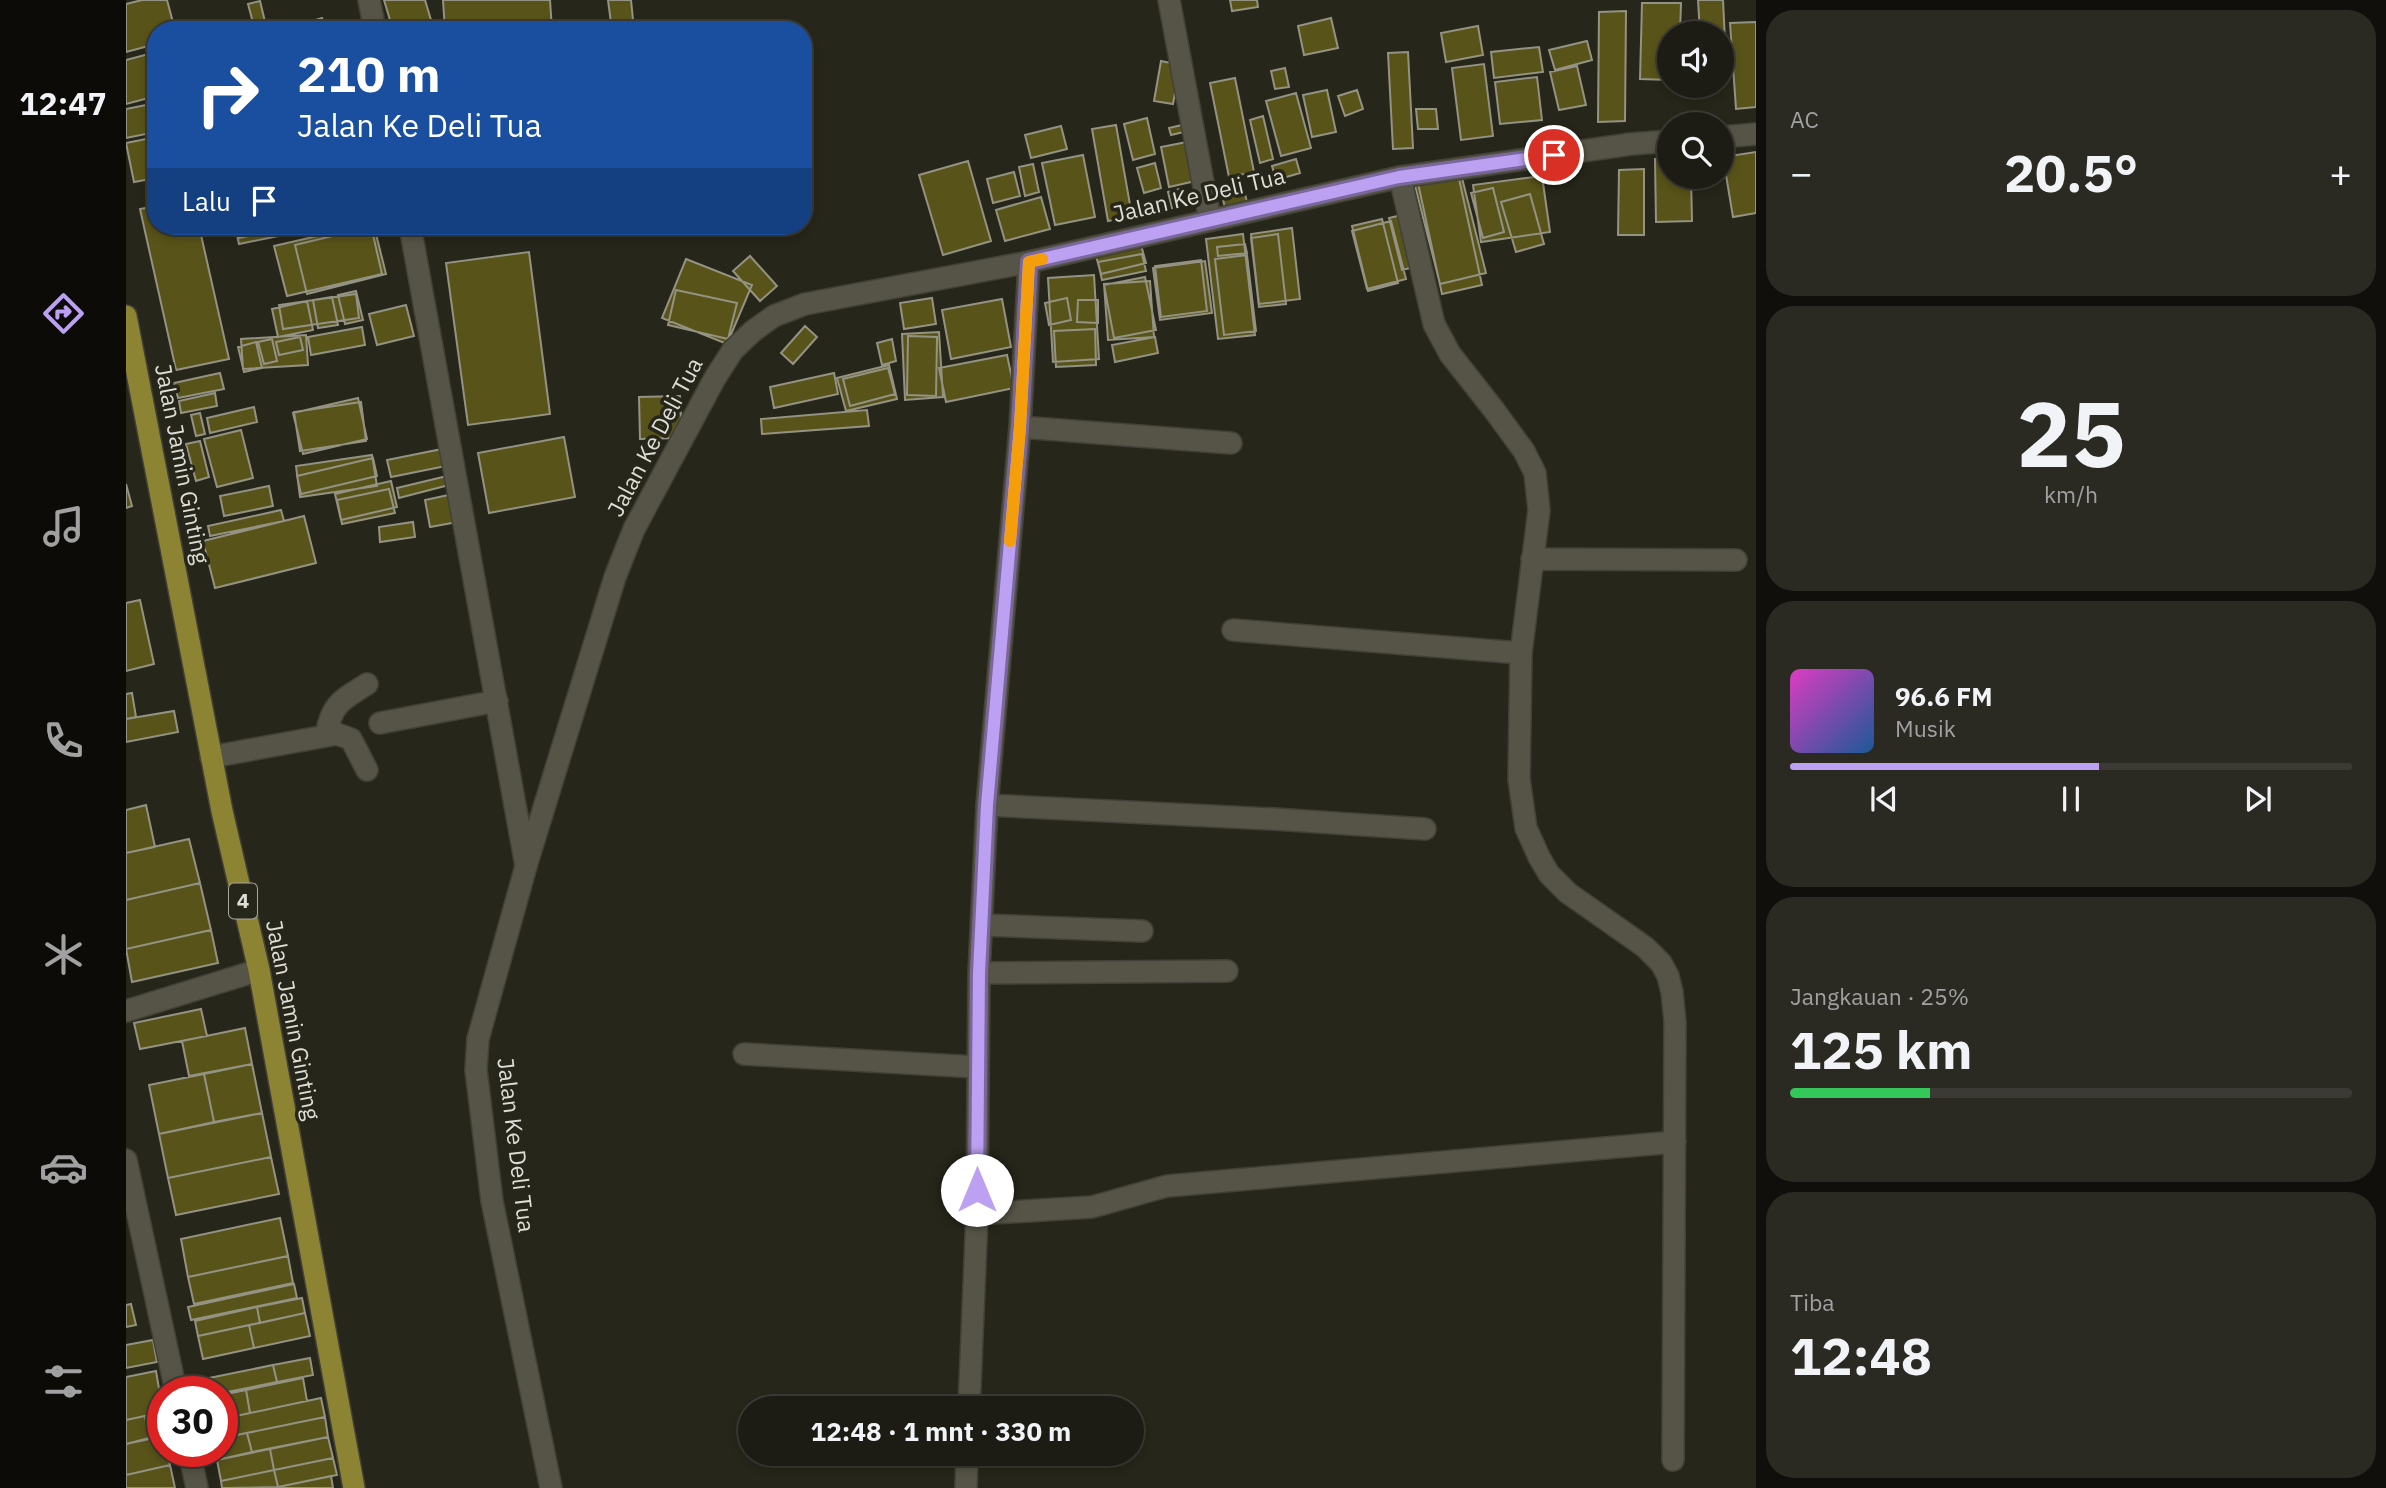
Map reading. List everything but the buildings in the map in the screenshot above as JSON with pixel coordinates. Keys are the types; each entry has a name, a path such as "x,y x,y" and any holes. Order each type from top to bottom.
{"highway":[{"name":"Jalan Jamin Ginting","path":"126,316 211,757 259,970 354,1488"}],"street":[{"path":"369,0 373,21"},
{"path":"1169,0 1210,220"},
{"path":"1734,136 1756,134"},
{"name":"Jalan Ke Deli Tua","path":"551,1488 492,1201 476,1070 478,1039 526,866 615,577 634,528 715,378 733,350 774,316 805,304 1029,262 1399,177 1657,142"},
{"path":"1399,177 1434,324 1450,354 1524,451 1535,473 1539,510 1521,653 1520,779 1526,828 1549,874 1568,892 1645,947 1661,963 1668,976 1675,1022 1672,1460"},
{"path":"412,235 526,866"},
{"path":"970,1396 977,1214 979,973 987,805 1020,427 1029,262"},
{"path":"1020,427 1231,443"},
{"path":"1532,559 1736,560"},
{"path":"1233,630 1521,653"},
{"path":"326,735 332,710 344,697 367,684"},
{"path":"380,723 497,701"},
{"path":"211,757 337,734 351,739 368,769"},
{"path":"987,805 1274,819 1425,830"},
{"path":"982,925 1142,931"},
{"path":"126,1011 259,970"},
{"path":"979,973 1227,971"},
{"path":"744,1054 977,1067"},
{"path":"977,1214 1092,1207 1167,1186 1675,1142"},
{"path":"126,1160 173,1376"},
{"path":"966,1488 967,1466"},
{"path":"192,1467 197,1488"}],"slow traffic":[{"path":"1010,541 1020,427 1029,262 1042,259"}],"route":[{"path":"977,1190 979,973 987,805 1020,427 1029,262 1399,177 1554,155"}]}
